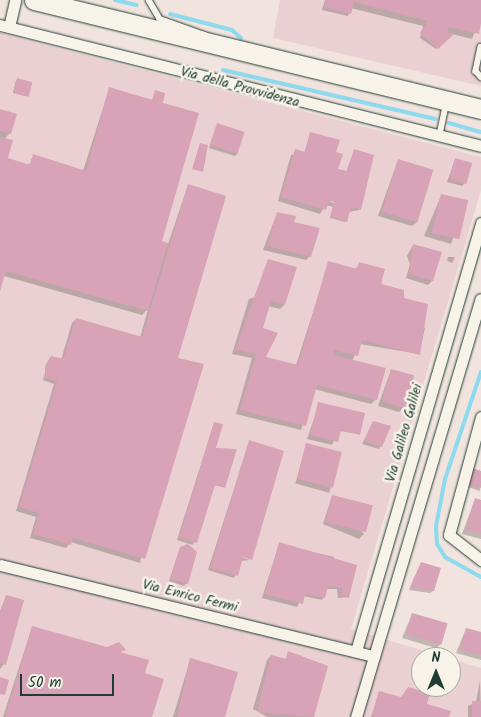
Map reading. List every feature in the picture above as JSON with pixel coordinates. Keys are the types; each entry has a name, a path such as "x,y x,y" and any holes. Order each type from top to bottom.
{"main road":[{"path":"34,0 223,48 481,109"}],"street":[{"path":"4,26 15,0"},
{"name":"Via della Provvidenza","path":"4,26 438,137 481,146"},
{"name":"Via Galileo Galilei","path":"356,651 481,223"},
{"path":"356,717 481,299"},
{"path":"481,417 449,535 481,560"},
{"name":"Via Enrico Fermi","path":"0,566 374,656"}],"lane":[{"path":"149,0 160,19 198,30 223,48"},
{"path":"481,47 476,71 481,77"},
{"path":"438,137 447,100"}],"shaded area":[{"path":"280,0 481,0 481,86 273,38"},
{"path":"0,33 481,157 481,190 351,629 411,647 411,697 461,697 461,662 481,668 481,717 0,717"}],"building":[{"path":"326,0 481,0 479,34 449,27 447,32 454,34 438,49 420,33 428,21 354,2 351,14 324,7"},
{"path":"17,78 32,82 29,97 13,92"},
{"path":"109,87 152,100 155,90 165,93 163,103 199,113 162,241 168,243 148,311 6,271 0,291 0,137 13,140 8,158 30,165 33,154 86,171"},
{"path":"0,109 17,114 11,134 0,131"},
{"path":"217,123 245,132 237,154 210,145"},
{"path":"310,132 340,140 336,152 343,154 338,169 347,171 354,149 374,155 361,210 351,207 347,222 330,217 334,202 329,201 326,210 281,197 295,149 305,152"},
{"path":"200,143 208,145 203,172 192,169"},
{"path":"455,158 472,163 466,184 449,179"},
{"path":"398,159 433,170 417,222 382,212"},
{"path":"188,184 226,196 178,358 204,364 145,559 73,538 71,545 33,534 39,513 19,507 57,381 45,378 45,366 51,356 63,359 76,318 142,337"},
{"path":"441,194 468,200 459,239 432,233"},
{"path":"277,212 296,216 294,222 320,228 311,257 267,246"},
{"path":"413,244 442,252 433,281 409,274"},
{"path":"268,259 297,267 285,305 271,301 263,328 278,333 266,357 298,365 328,261 357,269 359,262 385,269 381,284 404,290 404,298 428,304 420,355 362,340 358,356 334,350 333,355 386,368 377,400 317,385 306,426 240,410 256,354 235,350"},
{"path":"391,369 414,375 405,408 382,402"},
{"path":"318,402 365,413 360,435 341,430 338,442 310,435"},
{"path":"373,421 391,426 382,447 364,441"},
{"path":"214,422 223,424 216,448 237,449 225,488 215,485 197,543 179,538"},
{"path":"249,440 284,451 252,560 243,557 238,576 210,568"},
{"path":"306,443 342,452 333,488 297,479"},
{"path":"472,468 481,471 481,488 467,484"},
{"path":"332,495 373,505 366,532 325,522"},
{"path":"475,498 481,500 481,534 465,530"},
{"path":"279,542 357,565 349,598 340,596 342,588 328,586 325,598 305,594 303,604 265,594"},
{"path":"188,544 197,552 188,584 170,579 180,547"},
{"path":"421,562 441,568 434,591 410,587"},
{"path":"6,595 24,600 6,665 0,663 0,614"},
{"path":"412,613 448,623 442,644 406,634"},
{"path":"32,626 107,647 119,642 126,650 120,652 149,660 145,673 164,679 152,717 5,717"},
{"path":"466,628 481,632 481,655 461,649"},
{"path":"288,651 328,666 314,717 257,712 271,655 286,659"},
{"path":"190,658 238,672 225,717 177,717"},
{"path":"0,677 9,680 5,695 0,694"},
{"path":"408,687 411,688 411,697 429,697 427,704 451,711 449,717 372,717 379,691 401,697"},
{"path":"472,701 481,701 481,717 472,717"}],"waterway":[{"path":"115,0 136,5"},
{"path":"170,14 232,30 241,38"},
{"path":"223,70 435,119"},
{"path":"449,123 481,132"},
{"path":"481,372 445,479 436,526 437,544 445,557 481,577"}]}
